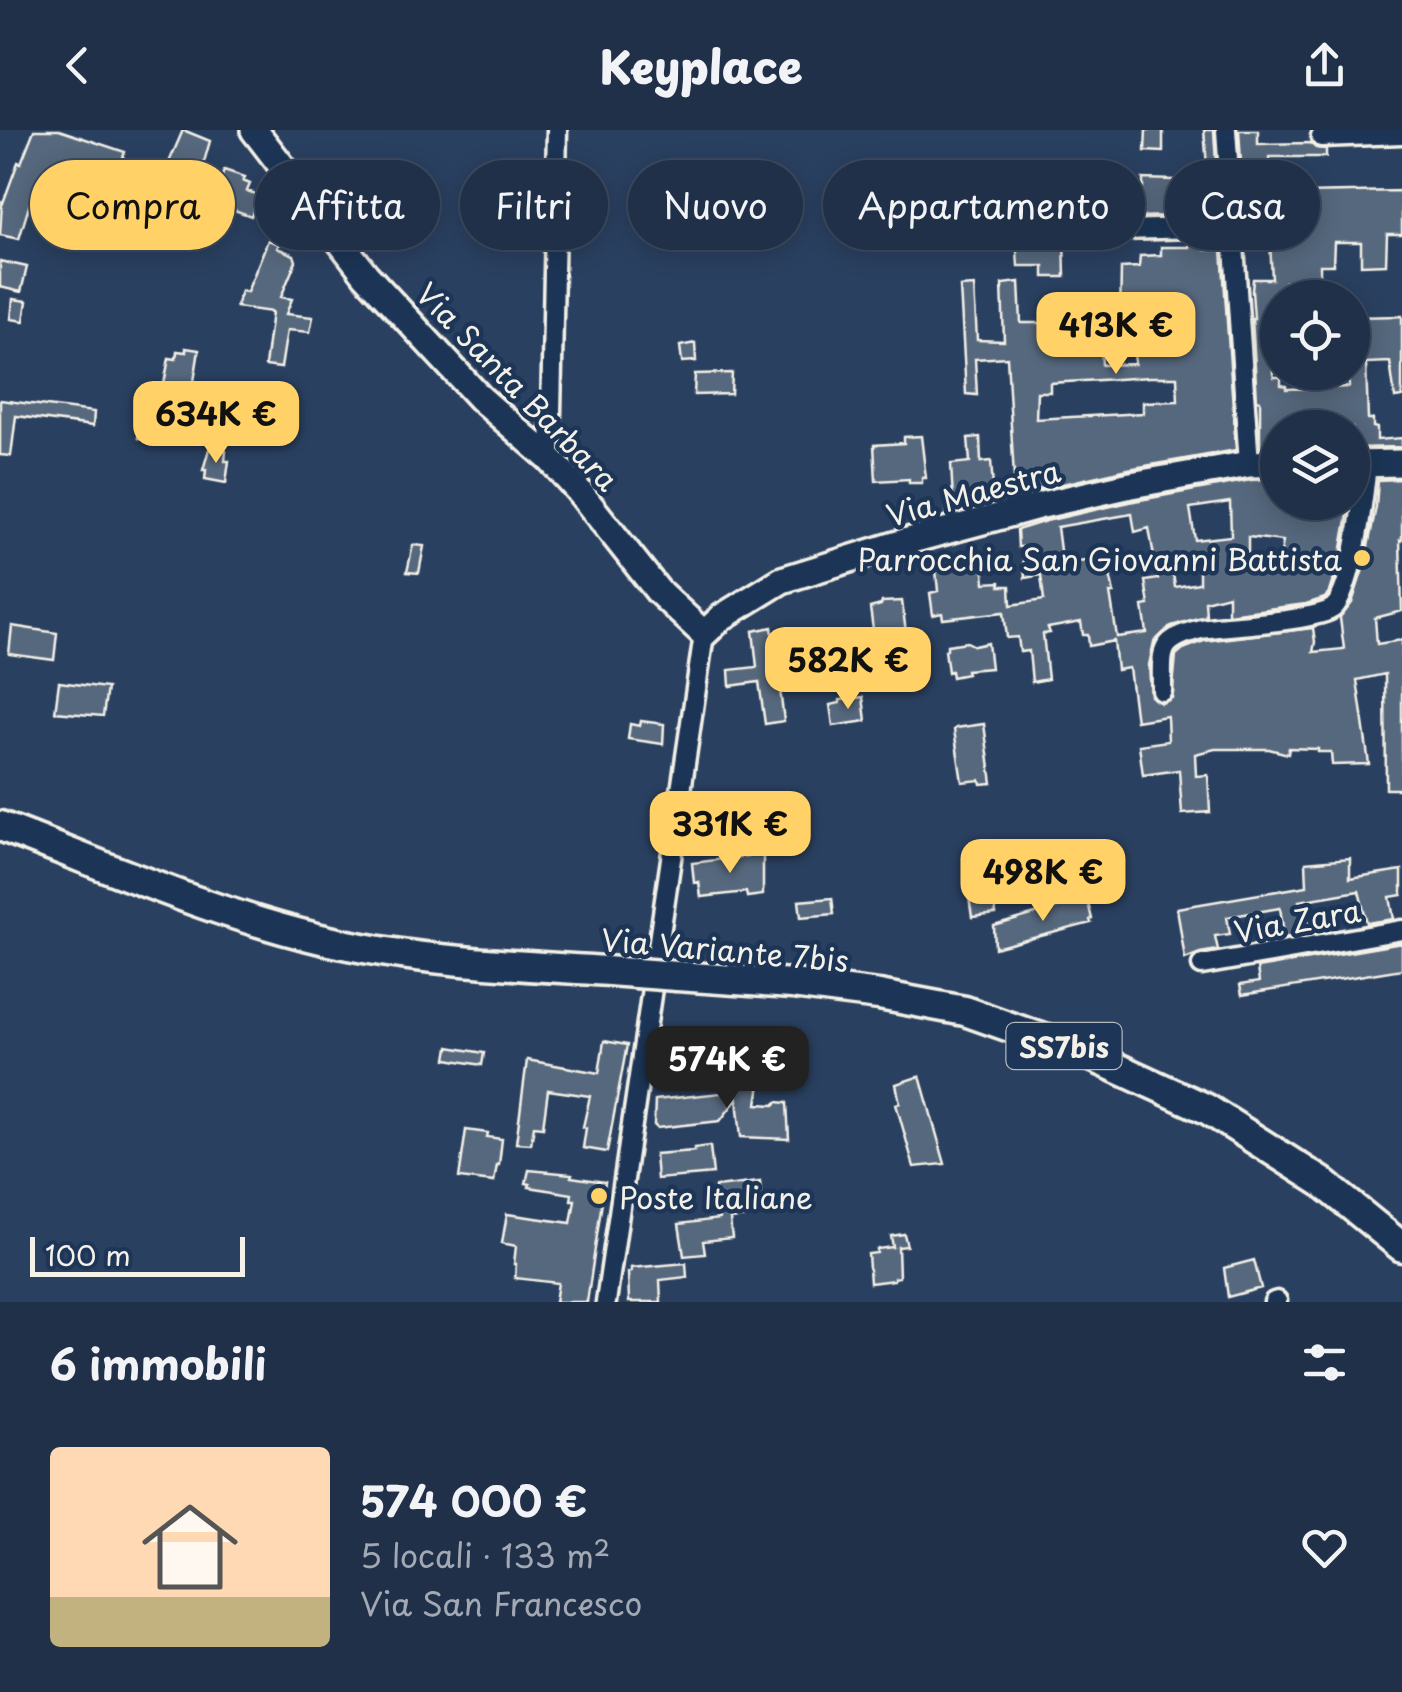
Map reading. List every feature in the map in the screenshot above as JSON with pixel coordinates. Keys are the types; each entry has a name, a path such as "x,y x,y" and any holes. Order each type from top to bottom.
{"main road":[{"name":"Via Variante 7bis","path":"0,826 234,915 402,955 810,986 966,1011 1090,1055 1207,1109 1322,1182 1402,1247"}],"street":[{"name":"Via Santa Barbara","path":"254,130 379,289 480,398 550,459 658,590 704,634"},
{"path":"550,459 557,130"},
{"path":"1226,130 1228,160"},
{"path":"1321,136 1402,134"},
{"path":"1234,250 1249,464"},
{"name":"Via Maestra","path":"704,634 722,616 782,580 908,541 1131,486 1260,464"},
{"path":"1370,464 1402,464"},
{"path":"1162,691 1162,653 1165,646 1184,633 1309,617 1334,608 1351,566 1360,520"},
{"path":"606,1302 704,634"},
{"name":"Via Zara","path":"1202,965 1402,930"}],"building":[{"path":"34,130 59,130 125,152 122,160 30,160 30,203 19,239 0,235 2,202 18,162 21,163"},
{"path":"183,130 210,141 205,160 170,160"},
{"path":"1146,130 1163,130 1163,152 1145,151"},
{"path":"1204,130 1214,130 1216,160 1206,160"},
{"path":"1239,130 1258,130 1258,144 1310,143 1326,149 1326,157 1241,160"},
{"path":"235,174 245,177 243,181 250,184 247,191 255,194 251,216 235,210"},
{"path":"1145,179 1165,180 1165,216 1145,217"},
{"path":"1402,191 1402,234 1387,234 1386,264 1361,265 1361,242 1334,242 1333,265 1320,265 1320,280 1260,280 1260,390 1367,390 1368,410 1260,410 1252,318 1253,279 1272,279 1270,250 1320,250 1320,193"},
{"path":"1161,247 1222,250 1236,450 1015,495 1007,357 975,359 977,395 966,394 960,287 974,286 977,340 1004,341 1002,284 1019,282 1021,323 1100,323 1102,365 1135,364 1134,353 1172,349 1173,319 1120,319 1121,268 1139,267 1140,256 1161,255","holes":["1177,377 1178,401 1143,402 1143,413 1036,419 1037,392 1050,392 1050,383"]},
{"path":"264,250 294,255 296,261 281,297 292,299 286,314 313,317 310,332 287,330 281,368 265,366 272,312 236,307 241,291 247,292"},
{"path":"1017,250 1064,250 1065,277 1044,277 1044,266 1018,266"},
{"path":"0,261 27,267 21,292 0,287"},
{"path":"13,299 27,301 24,321 11,319"},
{"path":"1402,316 1402,397 1395,398 1390,362 1370,363 1370,317"},
{"path":"695,343 696,361 682,362 680,346"},
{"path":"186,348 199,350 192,394 164,384 169,358 176,359 177,351 186,352"},
{"path":"732,373 731,394 694,395 695,374"},
{"path":"0,400 94,412 93,426 16,416 11,456 0,455"},
{"path":"141,418 190,424 188,438 153,434 152,440 138,438"},
{"path":"1370,419 1377,428 1377,440 1402,438 1402,447 1370,448"},
{"path":"921,436 926,478 922,478 922,483 909,483 909,479 876,481 874,445 904,443 904,437"},
{"path":"980,437 981,462 991,461 994,501 947,514 946,501 953,500 951,464 970,462 968,438"},
{"path":"209,449 226,451 226,483 205,479 203,470"},
{"path":"1400,479 1402,611 1375,618 1377,644 1402,640 1402,789 1386,789 1385,674 1357,680 1369,764 1332,765 1331,752 1318,749 1289,748 1288,754 1269,749 1215,749 1195,754 1196,776 1208,775 1210,812 1182,814 1179,770 1143,775 1139,745 1168,741 1167,716 1136,721 1129,668 1117,670 1114,641 1089,646 1081,622 1048,628 1050,633 1043,634 1048,679 1032,682 1029,651 1020,652 1018,637 1007,638 1004,612 943,619 942,613 933,615 930,593 938,591 935,560 982,554 985,583 1010,586 1011,605 1044,600 1041,575 1025,578 1017,530 1134,501 1260,480 1260,520 1347,520 1340,560 1325,598 1228,614 1228,595 1205,601 1206,616 1171,626 1154,642 1149,665 1151,696 1161,703 1172,698 1176,655 1204,641 1313,628 1313,652 1344,649 1340,618 1352,603 1364,566 1378,480","holes":["1230,502 1231,536 1195,540 1190,508","1132,514 1135,532 1149,528 1158,579 1145,581 1149,605 1143,606 1147,633 1117,637 1109,570 1117,569 1115,554 1062,566 1057,527","1248,537 1283,541 1278,571 1248,568","1199,556 1199,583 1175,587 1171,560"]},
{"path":"413,545 424,546 419,573 407,572"},
{"path":"902,601 908,649 876,652 870,608 882,602"},
{"path":"12,626 57,633 54,660 9,654"},
{"path":"772,627 784,721 765,724 759,682 730,686 729,670 757,667 753,631"},
{"path":"967,642 975,646 988,643 991,668 966,670 967,674 952,677 948,672 947,645"},
{"path":"59,682 107,688 103,716 55,712"},
{"path":"863,697 866,721 833,726 830,705"},
{"path":"641,721 664,724 663,744 628,739 630,724 640,726"},
{"path":"984,724 992,783 962,782 954,730"},
{"path":"763,854 763,895 747,897 746,892 701,897 699,882 694,883 692,863"},
{"path":"1350,858 1350,878 1402,870 1402,895 1390,897 1394,919 1367,923 1359,891 1299,901 1302,924 1327,920 1328,930 1271,940 1270,935 1284,933 1280,908 1227,917 1230,934 1215,936 1218,950 1185,959 1177,908 1307,886 1306,862"},
{"path":"1080,870 1083,884 994,895 996,914 972,917 967,884"},
{"path":"832,898 834,914 801,917 799,901"},
{"path":"1087,899 1091,923 995,948 994,926"},
{"path":"1402,943 1402,969 1242,995 1240,985 1259,982 1257,968"},
{"path":"660,1031 679,1031 680,1044 718,1041 719,1068 663,1072"},
{"path":"604,1041 627,1045 607,1152 583,1148 590,1096 548,1090 543,1127 534,1126 531,1144 516,1143 527,1060 599,1073"},
{"path":"449,1047 484,1053 482,1065 447,1059"},
{"path":"920,1076 945,1164 914,1167 896,1104 900,1103 896,1084"},
{"path":"761,1077 757,1104 787,1103 789,1139 741,1137 737,1099 720,1121 657,1128 654,1125 655,1100 731,1092 730,1080"},
{"path":"466,1130 502,1139 494,1182 459,1178"},
{"path":"710,1146 713,1174 657,1179 655,1154"},
{"path":"529,1170 605,1182 587,1302 555,1302 558,1283 515,1278 516,1246 502,1243 507,1214 571,1223 575,1200 571,1200 572,1194 529,1187"},
{"path":"760,1182 761,1194 747,1195 749,1217 730,1219 732,1238 703,1241 705,1254 684,1256 679,1224 719,1219 715,1187"},
{"path":"904,1234 907,1246 898,1247 899,1277 870,1283 868,1254 893,1247 891,1236"},
{"path":"1254,1260 1261,1288 1228,1297 1224,1268"},
{"path":"686,1263 687,1277 660,1280 661,1302 629,1302 631,1268"}],"place":[{"name":"Parrocchia San Giovanni Battista","path":"1362,558"},
{"name":"Poste Italiane","path":"599,1196"}]}
